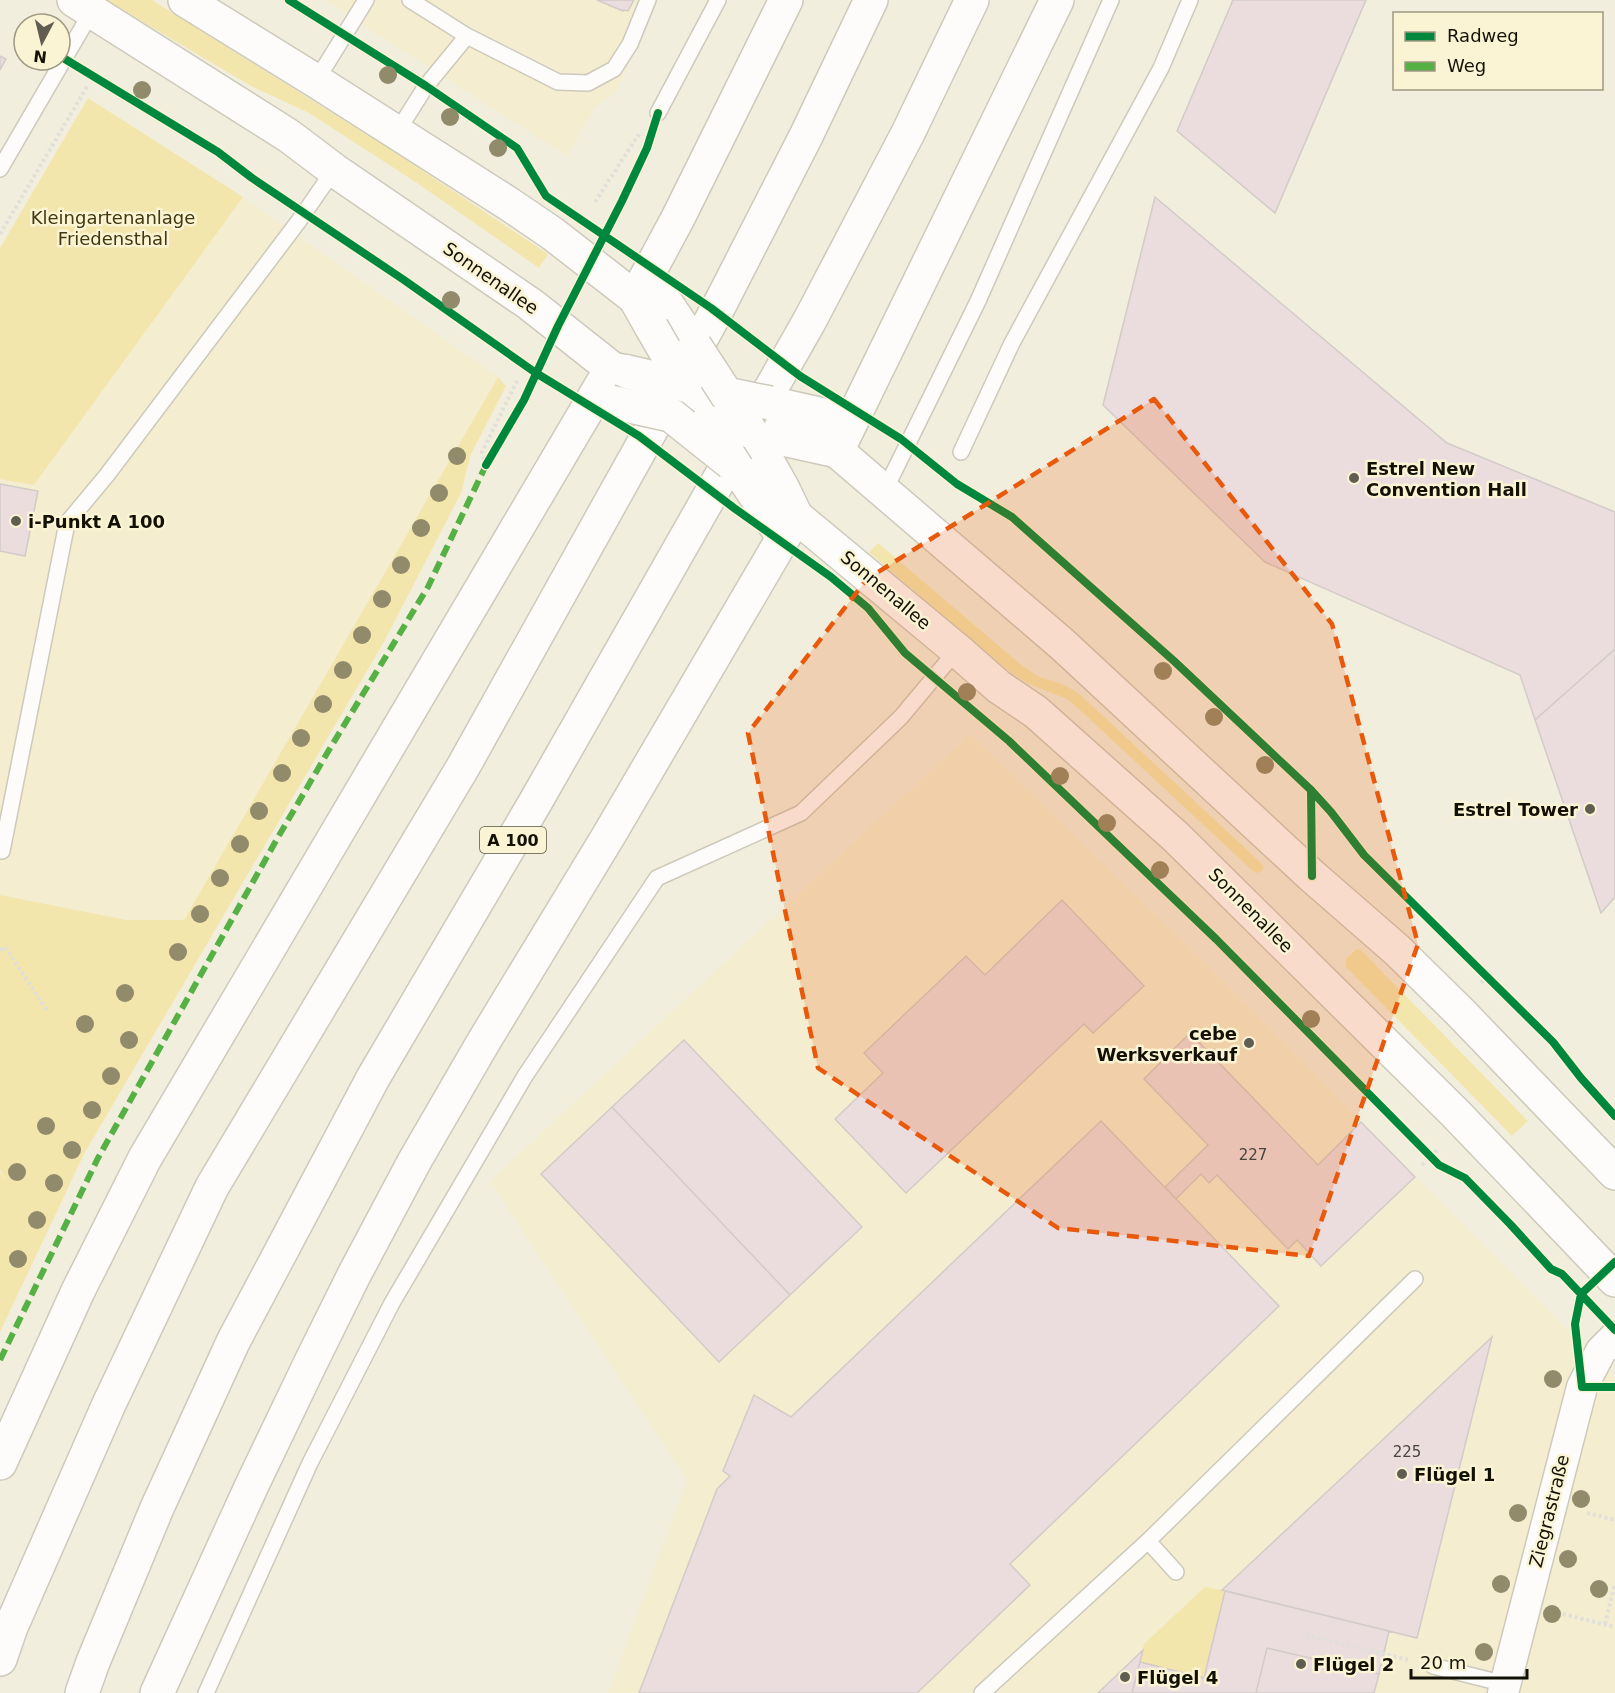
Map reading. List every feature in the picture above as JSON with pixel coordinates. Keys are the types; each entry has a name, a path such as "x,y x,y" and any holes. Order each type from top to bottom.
{"main road":[{"path":"185,0 398,132 553,234 652,304 695,346 728,373 770,403 825,433 884,492 1062,644 1312,876 1397,950 1615,1173"},
{"path":"737,468 685,385 652,304 678,218 786,0"},
{"path":"0,1659 11,1627 105,1414 212,1187 463,767 656,421 718,308 801,146 871,0"},
{"name":"A 100","path":"82,1693 157,1508 233,1342 373,1078 547,781 810,320 908,133 972,0"},
{"path":"825,433 1057,0"},
{"name":"Sonnenallee","path":"83,6 289,136 334,170 530,304 614,384"},
{"path":"158,1693 252,1485 354,1275 414,1162 490,1031 680,715 781,510 751,432 695,346"},
{"path":"614,384 685,385 770,403"},
{"path":"614,384 670,415 737,468 781,510"},
{"path":"0,1463 78,1291 145,1158 614,384"},
{"path":"670,415 751,432 825,433"},
{"name":"Sonnenallee","path":"781,510 957,650 999,687 1036,712 1176,837 1456,1114 1615,1280"}],"street":[{"name":"Ziegrastraße","path":"1504,1688 1582,1387 1601,1351 1615,1337"}],"lane":[{"path":"316,81 366,0"},
{"path":"410,0 467,36 558,82 588,83 614,69 630,44 648,0"},
{"path":"658,113 718,0"},
{"path":"884,492 978,301 1111,0"},
{"path":"961,452 1012,343 1161,68 1190,0"},
{"path":"0,169 83,6"},
{"path":"398,132 426,86 467,36"},
{"path":"0,851 2,851 68,523 298,222 334,170"},
{"path":"206,1693 310,1463 392,1303 525,1076 657,878 801,813 901,717 957,650"},
{"path":"982,1693 1148,1541 1415,1279"},
{"path":"1148,1541 1176,1572"},
{"path":"1433,1666 1504,1688"}],"path":[{"path":"0,234 88,85"},
{"path":"595,202 634,140 658,113"},
{"path":"486,465 482,452 518,379"},
{"path":"486,465 491,456"},
{"path":"0,950 5,947 48,1012"},
{"path":"1479,969 1490,974 1495,985"},
{"path":"1479,985 1490,974"},
{"path":"1422,1165 1433,1158 1441,1146"},
{"path":"1423,1148 1433,1158"},
{"path":"1587,1513 1615,1520"},
{"path":"1605,1624 1615,1583"},
{"path":"1563,1614 1615,1627"},
{"path":"1306,1635 1412,1661"}],"highlighted area":[{"path":"1154,399 1332,624 1418,944 1309,1256 1058,1228 818,1068 748,733 867,579"}],"shaded area":[{"path":"324,0 658,0 617,90 594,109 567,156"},
{"path":"243,197 498,377 184,920 127,920 0,895 0,479 34,485"},
{"path":"970,734 1214,972 1615,1378 1615,1693 608,1693 687,1480 490,1181"}],"green space":[{"path":"106,0 152,0 385,146 548,254 539,268 417,183 309,113 251,86"},
{"name":"Kleingartenanlage Friedensthal","path":"88,98 243,197 34,485 0,479 0,248"},
{"path":"498,377 506,386 471,454 461,493 385,640 84,1154 0,1332 0,1172 8,1182 0,1170 0,895 127,920 184,920"},
{"path":"878,543 1020,664 1039,677 1062,684 1075,691 1087,701 1261,863 1262,871 1257,873 1253,871 1067,699 1027,683 1010,672 877,559 869,552"},
{"path":"1360,949 1528,1121 1512,1136 1346,967 1346,959 1355,950"},
{"path":"1205,1587 1225,1591 1204,1678 1140,1662 1144,1644"}],"building":[{"path":"597,0 634,0 628,11 623,11"},
{"path":"1233,0 1366,0 1275,213 1177,131"},
{"path":"0,56 6,59 0,70"},
{"name":"Estrel New Convention Hall","path":"1155,197 1447,443 1615,512 1615,649 1535,720 1520,675 1265,562 1103,405"},
{"name":"i-Punkt A 100","path":"0,484 38,491 25,556 0,551"},
{"name":"Estrel Tower","path":"1615,649 1615,897 1601,913 1535,720"},
{"path":"1062,900 1144,986 1093,1033 1084,1024 906,1193 835,1119 883,1073 864,1053 966,956 985,975"},
{"path":"1190,1033 1318,1165 1361,1122 1415,1177 1321,1266 1297,1240 1288,1249 1217,1175 1209,1183 1201,1174 1176,1199 1165,1187 1208,1145 1144,1079"},
{"path":"684,1040 862,1227 790,1295 612,1107"},
{"path":"612,1107 790,1295 719,1362 541,1174"},
{"path":"1101,1121 1279,1306 1010,1564 1030,1585 917,1693 639,1693 717,1489 730,1476 723,1471 754,1395 791,1417"},
{"name":"Flügel 1","path":"1492,1337 1417,1638 1222,1590 1407,1417"},
{"path":"1225,1591 1389,1631 1379,1674 1267,1648 1256,1693 1132,1693 1140,1662 1204,1678"},
{"name":"Flügel 2","path":"1267,1648 1379,1674 1374,1693 1256,1693"},
{"name":"Flügel 4","path":"1143,1650 1132,1693 1098,1693"}],"marked path":[{"path":"0,1360 98,1158 277,839 428,587 486,465"}],"cycle path":[{"path":"289,0 426,86 517,148 546,196 711,308 800,376 901,439 957,484 1012,517 1174,661 1311,790 1364,855 1553,1042 1615,1116"},
{"path":"72,63 218,152 252,178 404,280 536,373 639,436 734,508 831,577 868,608 905,653 1009,741 1216,939 1439,1165 1465,1178 1551,1269 1562,1274 1615,1330"},
{"path":"486,465 524,400 558,326 622,201 647,148 658,113"},
{"path":"1311,790 1312,876"},
{"path":"1615,1262 1581,1294 1575,1324 1582,1387 1615,1387"}],"place":[{"name":"Estrel New Convention Hall","path":"1354,478"},
{"name":"i-Punkt A 100","path":"16,521"},
{"name":"Estrel Tower","path":"1590,809"},
{"name":"cebe Werksverkauf","path":"1249,1043"},
{"name":"Flügel 1","path":"1402,1474"},
{"name":"Flügel 2","path":"1301,1664"},
{"name":"Flügel 4","path":"1125,1677"}]}
